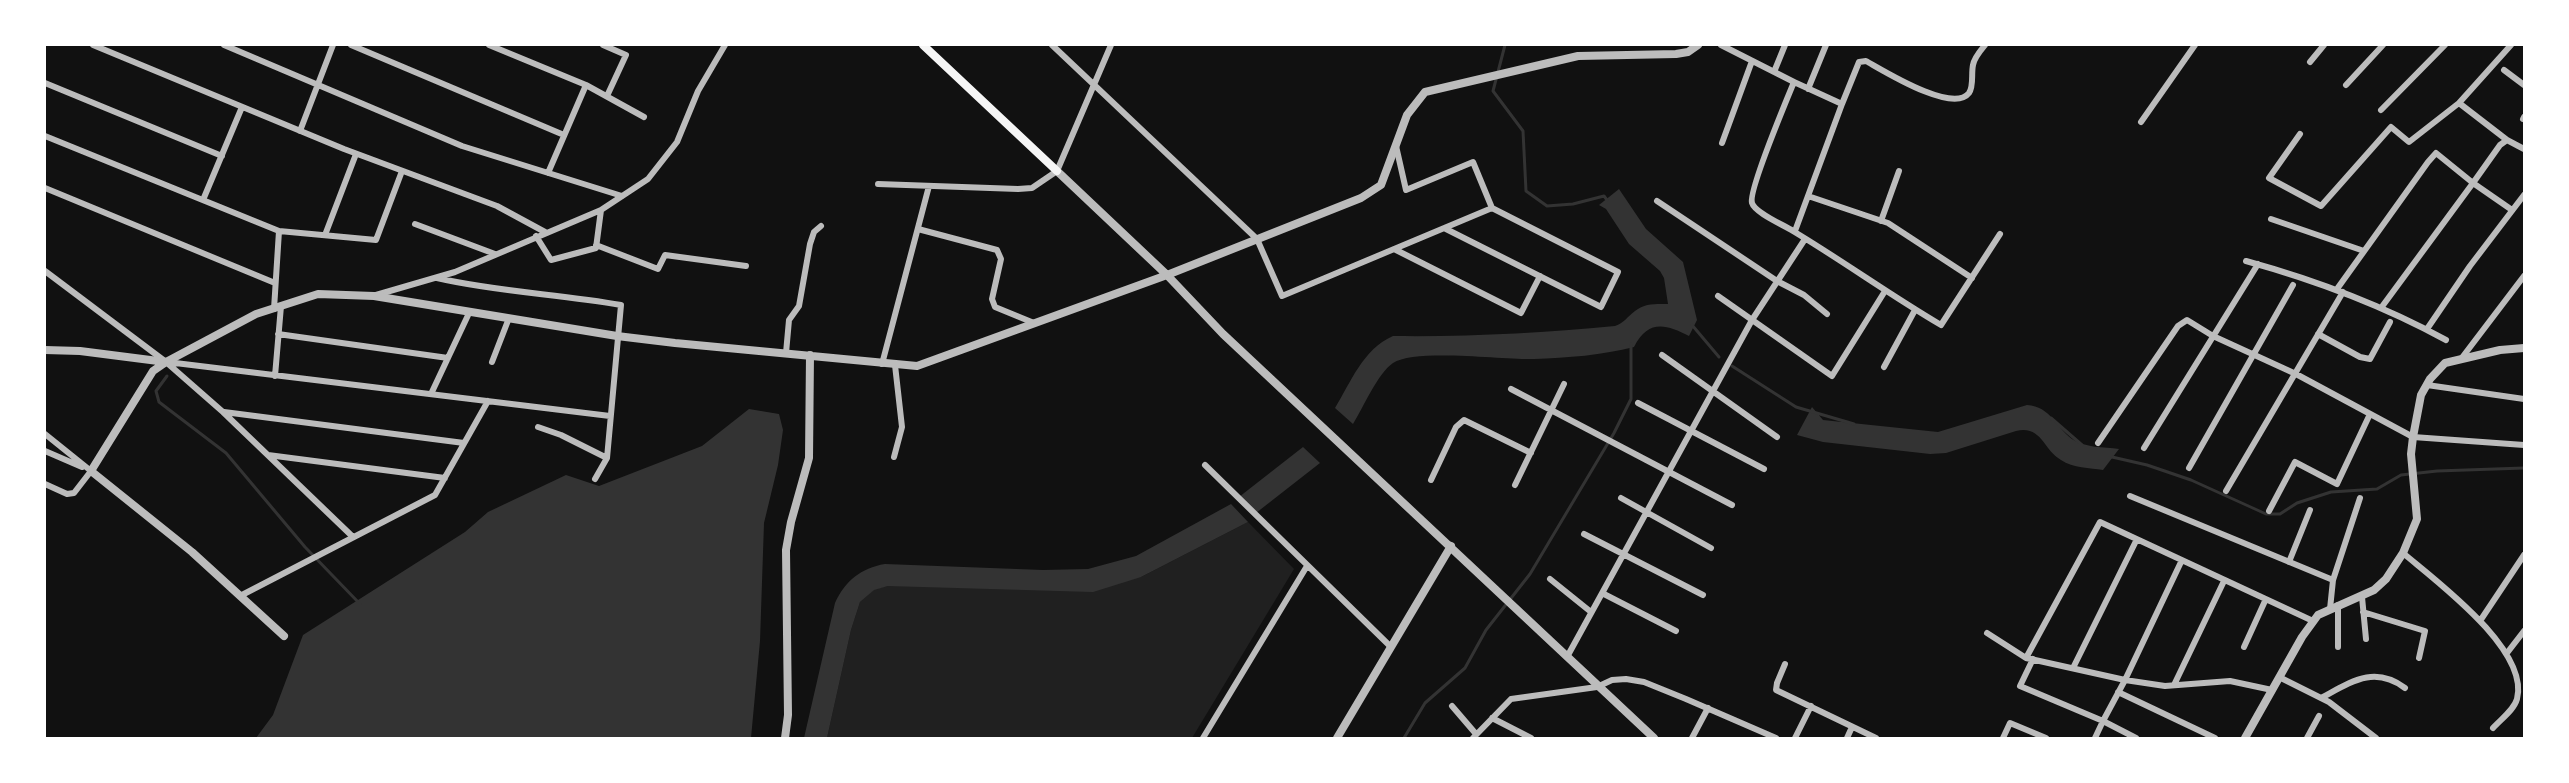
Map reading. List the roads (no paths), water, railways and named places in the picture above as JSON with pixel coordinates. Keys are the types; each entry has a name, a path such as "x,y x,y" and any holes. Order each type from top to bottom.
{"main road":[{"path":"923,45 1057,171"}],"street":[{"path":"93,45 356,154 496,206 545,232"},
{"path":"224,45 462,146 622,196"},
{"path":"300,131 333,45"},
{"path":"351,45 564,135"},
{"path":"489,45 586,84 644,117"},
{"path":"603,45 626,55 607,96"},
{"path":"374,296 455,272 601,210 648,179 677,142 698,91 725,45"},
{"path":"1052,45 1257,239 1282,296 1492,208"},
{"path":"878,184 1032,188 1057,171 1112,45"},
{"path":"45,484 67,494 74,493 91,471 153,371 256,314 318,294 374,296 617,336 917,366 1167,275 1373,192 1384,178 1407,115 1419,97 1431,90 1578,56 1676,54 1688,52 1698,45"},
{"path":"1721,45 1842,104"},
{"path":"1773,72 1785,45"},
{"path":"1808,89 1826,45"},
{"path":"1795,231 1859,62 1866,61 1902,81 1950,100 1959,100 1968,95 1971,88 1973,64 1985,45"},
{"path":"2141,122 2195,45"},
{"path":"2310,62 2324,45"},
{"path":"2346,85 2383,45"},
{"path":"2381,110 2445,45"},
{"path":"2300,134 2269,178 2321,206 2391,127 2409,142 2459,103 2511,45"},
{"path":"1722,143 1752,61"},
{"path":"2504,70 2524,85"},
{"path":"1794,82 1757,179 1751,202 1756,210 1795,231 1941,325 2000,234"},
{"path":"45,83 222,156"},
{"path":"548,173 586,84"},
{"path":"2459,103 2507,140 2524,149"},
{"path":"203,200 242,107"},
{"path":"45,136 279,231 376,240 402,171"},
{"path":"2381,308 2500,145 2507,140"},
{"path":"1396,146 1406,190 1473,162 1492,208 1618,272 1601,307 1446,229"},
{"path":"2226,491 2318,334 2340,290 2364,250 2436,153 2473,183 2512,210"},
{"path":"325,235 356,154"},
{"path":"1057,171 1167,275 1223,334 1654,738"},
{"path":"1881,221 1899,171"},
{"path":"882,364 928,186"},
{"path":"45,188 275,283"},
{"path":"2427,329 2470,266 2524,195"},
{"path":"1808,196 1881,221 1972,278"},
{"path":"1657,201 1777,281 1804,295 1827,314"},
{"path":"536,236 551,260 596,248 601,210"},
{"path":"2271,219 2364,250"},
{"path":"415,224 496,254"},
{"path":"786,353 789,320 799,306 810,244 814,232 821,226"},
{"path":"918,229 997,250 1001,259 992,299 995,307 1035,324"},
{"path":"276,376 279,334 275,283 279,231"},
{"path":"1567,657 1690,430 1714,393 1752,320 1805,239"},
{"path":"597,245 658,269 665,255 746,266"},
{"path":"1396,250 1521,313 1540,276"},
{"path":"2246,261 2340,290 2427,329 2446,340"},
{"path":"2144,448 2258,264"},
{"path":"45,271 166,362 223,412 353,537"},
{"path":"2461,359 2524,276"},
{"path":"436,277 466,284 570,296 621,305 607,458 595,479"},
{"path":"2188,468 2293,285"},
{"path":"1718,296 1832,376 1885,291"},
{"path":"1884,367 1915,310"},
{"path":"431,394 470,311"},
{"path":"492,362 509,318"},
{"path":"2098,443 2182,322 2187,320 2213,336 2295,374 2413,437 2524,445"},
{"path":"2318,334 2360,357 2370,359 2390,322"},
{"path":"279,334 448,358"},
{"path":"2245,738 2302,637 2318,615 2374,590 2386,579 2403,553 2417,519 2413,437 2421,395 2427,385 2445,363 2500,350 2524,348"},
{"path":"45,350 80,351 610,416"},
{"path":"785,738 788,694 786,550 791,522 809,458 810,355"},
{"path":"1662,355 1777,437"},
{"path":"894,457 902,427 895,365"},
{"path":"1515,485 1552,413 1564,384"},
{"path":"2427,385 2524,399"},
{"path":"1510,389 1552,413 1732,505"},
{"path":"240,596 435,495 488,401"},
{"path":"1638,403 1764,469"},
{"path":"223,412 464,443"},
{"path":"2269,511 2295,462 2337,484 2370,414"},
{"path":"1431,480 1456,427 1464,420 1531,453"},
{"path":"538,427 561,435 607,458"},
{"path":"45,434 192,552 284,636"},
{"path":"45,451 91,471"},
{"path":"268,455 445,478"},
{"path":"1205,465 1391,647"},
{"path":"2130,496 2333,580"},
{"path":"1621,498 1711,548"},
{"path":"2338,647 2333,580 2360,498"},
{"path":"2289,562 2310,510"},
{"path":"2136,738 2103,721 2020,686 2030,658 2100,522 2181,562 2313,621"},
{"path":"1584,534 1703,595"},
{"path":"2073,668 2136,541"},
{"path":"1337,738 1451,546"},
{"path":"2403,553 2480,621 2506,653 2517,684 2516,701 2493,728"},
{"path":"2480,621 2524,555"},
{"path":"2095,738 2181,562"},
{"path":"1203,738 1307,566"},
{"path":"1550,579 1592,612"},
{"path":"2174,685 2224,581"},
{"path":"1602,593 1676,631"},
{"path":"2362,597 2366,639"},
{"path":"2244,647 2265,601"},
{"path":"2363,612 2425,631 2419,658"},
{"path":"2506,653 2524,631"},
{"path":"1987,633 2030,658 2125,680 2174,685 2230,681 2272,690"},
{"path":"1785,664 1776,690 1876,738"},
{"path":"2321,698 2346,684 2376,675 2392,679 2405,688"},
{"path":"2279,677 2321,698 2376,738"},
{"path":"1452,706 1474,736 1511,699 1598,687 1612,680 1635,681 1708,708 1776,738"},
{"path":"2118,692 2215,738"},
{"path":"1795,738 1811,706"},
{"path":"1692,738 1708,708"},
{"path":"2307,738 2319,716"},
{"path":"1492,718 1531,738"},
{"path":"2004,738 2010,723 2046,738"},
{"path":"1847,738 1852,727"}],"waterway":[{"path":"1505,45 1493,91 1523,131 1526,191 1547,206 1573,204 1604,196 1607,200"},
{"path":"1692,325 1719,357"},
{"path":"1404,738 1425,703 1465,668 1486,630 1530,574 1614,433 1631,399 1631,344"},
{"path":"1732,366 1796,407 1854,424"},
{"path":"167,376 156,391 159,402 226,453 305,547 360,604"},
{"path":"2051,418 2082,445"},
{"path":"2112,457 2147,465 2191,480 2266,514 2280,514 2297,503 2331,492 2377,489 2401,475 2437,471 2524,468"}]}
